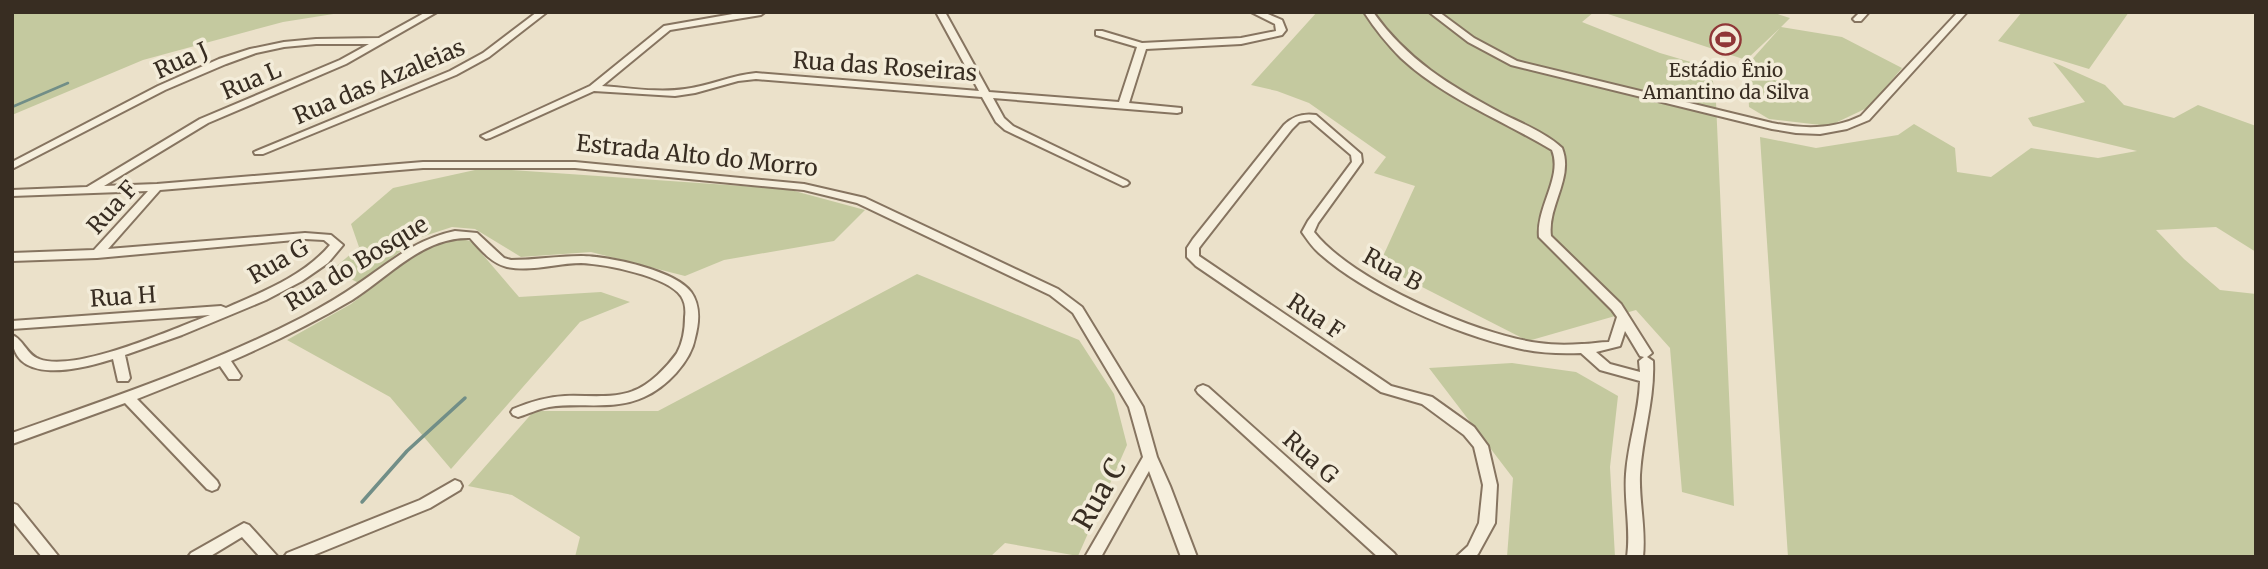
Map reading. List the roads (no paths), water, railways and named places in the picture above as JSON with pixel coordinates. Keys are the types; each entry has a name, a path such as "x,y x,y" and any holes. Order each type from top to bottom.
{"street":[{"name":"Rua L","path":"89,190 204,121 344,61 433,12"},
{"name":"Rua das Azaleias","path":"259,152 453,74 486,55 543,12"},
{"path":"486,136 593,88 667,28 761,12"},
{"path":"940,12 1000,120 1009,128 1123,183"},
{"path":"1099,33 1142,46 1241,41 1279,33 1279,22 1255,12"},
{"path":"1367,12 1387,41 1408,61 1431,77 1556,148 1562,155 1545,216 1545,237 1616,307 1646,357 1648,398 1633,477 1637,545 1635,557"},
{"path":"1433,12 1471,40 1514,63 1772,126 1809,131 1844,126 1870,114 1963,12"},
{"name":"Rua J","path":"12,166 154,93 254,51 292,43 381,41"},
{"path":"1124,105 1142,46"},
{"name":"Rua das Roseiras","path":"593,88 687,92 745,76 1177,110"},
{"name":"Rua F","path":"1319,121 1304,117 1296,119 1288,127 1197,242 1193,248 1193,257 1374,382 1398,393 1427,400 1469,431 1481,446 1486,459 1490,494 1487,523 1482,537 1464,557"},
{"name":"Rua B","path":"1319,121 1356,154 1356,162 1308,232 1318,245 1380,289 1479,333 1542,348 1585,349 1611,344 1622,318"},
{"name":"Estrada Alto do Morro","path":"12,193 158,187 423,165 575,165 804,187 842,194 861,200 1054,292 1078,310 1136,407 1150,457 1189,557"},
{"name":"Rua F","path":"97,254 158,187"},
{"name":"Rua do Bosque","path":"12,439 127,397 313,317 361,289 419,246 451,233 473,234 500,261 511,264 578,260 603,262 672,280 685,292 690,304 691,318 687,346 664,375 639,394 547,401 518,412"},
{"name":"Rua G","path":"12,257 97,254 304,236 327,237 337,245 335,251 321,263 237,309 118,353 81,363 38,364 29,360 12,339"},
{"name":"Rua H","path":"12,324 237,309"},
{"path":"1585,349 1605,367 1648,379"},
{"path":"118,353 123,378"},
{"path":"222,358 234,376"},
{"name":"Rua G","path":"1203,390 1389,557"},
{"path":"127,397 212,485"},
{"name":"Rua C","path":"1093,557 1150,457"},
{"path":"292,557 425,504 455,486"},
{"path":"12,509 51,557"},
{"path":"196,557 244,529 270,557"}],"waterway":[{"path":"12,107 68,83"},
{"path":"362,502 407,451 465,398"}],"place":[{"name":"Estádio Ênio Amantino da Silva","path":"1726,39"}]}
